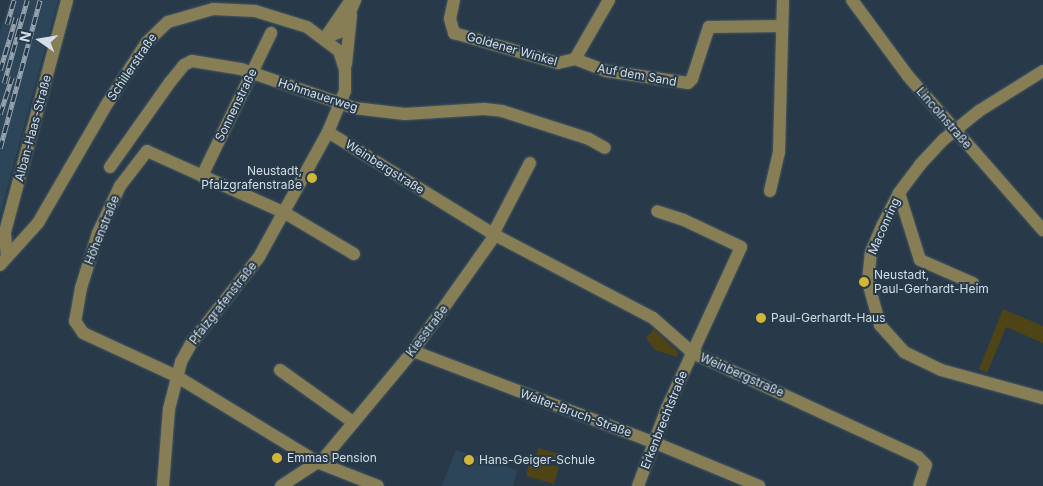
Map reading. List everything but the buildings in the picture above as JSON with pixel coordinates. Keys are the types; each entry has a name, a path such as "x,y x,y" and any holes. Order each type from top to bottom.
{"street":[{"name":"Alban-Haas-Straße","path":"3,261 5,232 67,0"},
{"path":"325,38 350,0"},
{"path":"325,38 339,33 350,15 355,0"},
{"name":"Goldener Winkel","path":"454,0 450,28 454,33 558,63 575,60"},
{"path":"575,60 609,0"},
{"path":"770,191 779,152 782,0"},
{"name":"Lincolnstraße","path":"852,0 908,76 1043,229"},
{"name":"Schillerstraße","path":"3,261 38,223 112,96 148,42 168,22 194,12 242,9 295,22 325,38 339,51 345,69"},
{"path":"341,105 350,15"},
{"name":"Auf dem Sand","path":"575,60 606,71 688,82 692,79 709,27 782,26"},
{"name":"Sonnenstraße","path":"202,176 271,33"},
{"name":"Hohmauerweg","path":"110,167 188,62 199,61 251,73 341,105 405,114 484,109 502,111 589,139 605,148"},
{"name":"Maconring","path":"1043,71 954,130 920,165 899,193 876,240 868,276 875,316 887,336 904,352 928,365 1043,398"},
{"name":"Pfalzgrafenstraße","path":"163,486 176,376 192,342 251,269 285,213 341,105"},
{"name":"Weinbergstraße","path":"328,132 494,234 653,318 693,353 918,457 926,465 919,486"},
{"name":"Höhenstraße","path":"176,376 83,332 76,325 75,314 87,265 112,201 147,151 285,213"},
{"path":"494,234 530,163"},
{"path":"899,193 920,260 973,283"},
{"name":"Erkenbrechtstraße","path":"638,486 653,442 741,247 684,220 657,211"},
{"path":"285,213 354,254"},
{"name":"Kiesstraße","path":"281,486 319,463 412,351 494,234"},
{"name":"Walter-Bruch-Straße","path":"412,351 653,442 738,482 759,486"},
{"path":"280,370 353,422"},
{"path":"176,376 319,463 378,486"}],"shaded area":[{"path":"10,0 58,0 0,215 0,32"},
{"path":"1003,309 1043,326 1043,343 1006,327 987,373 979,369"},
{"path":"654,329 678,352 677,357 655,350 646,338"},
{"path":"538,448 563,455 560,464 536,458"},
{"name":"Hans-Geiger-Schule","path":"456,450 517,470 513,486 442,486"},
{"path":"530,459 559,467 554,484 526,476"}],"railway":[{"path":"7,24 14,0"},
{"path":"4,83 27,0"},
{"path":"0,148 40,0"},
{"path":"0,70 16,17"},
{"path":"0,114 12,77"}],"place":[{"name":"Neustadt, Pfalzgrafenstraße","path":"312,178"},
{"name":"Neustadt, Paul-Gerhardt-Heim","path":"864,282"},
{"name":"Paul-Gerhardt-Haus","path":"761,318"},
{"name":"Emmas Pension","path":"277,458"},
{"name":"Hans-Geiger-Schule","path":"469,460"}]}
